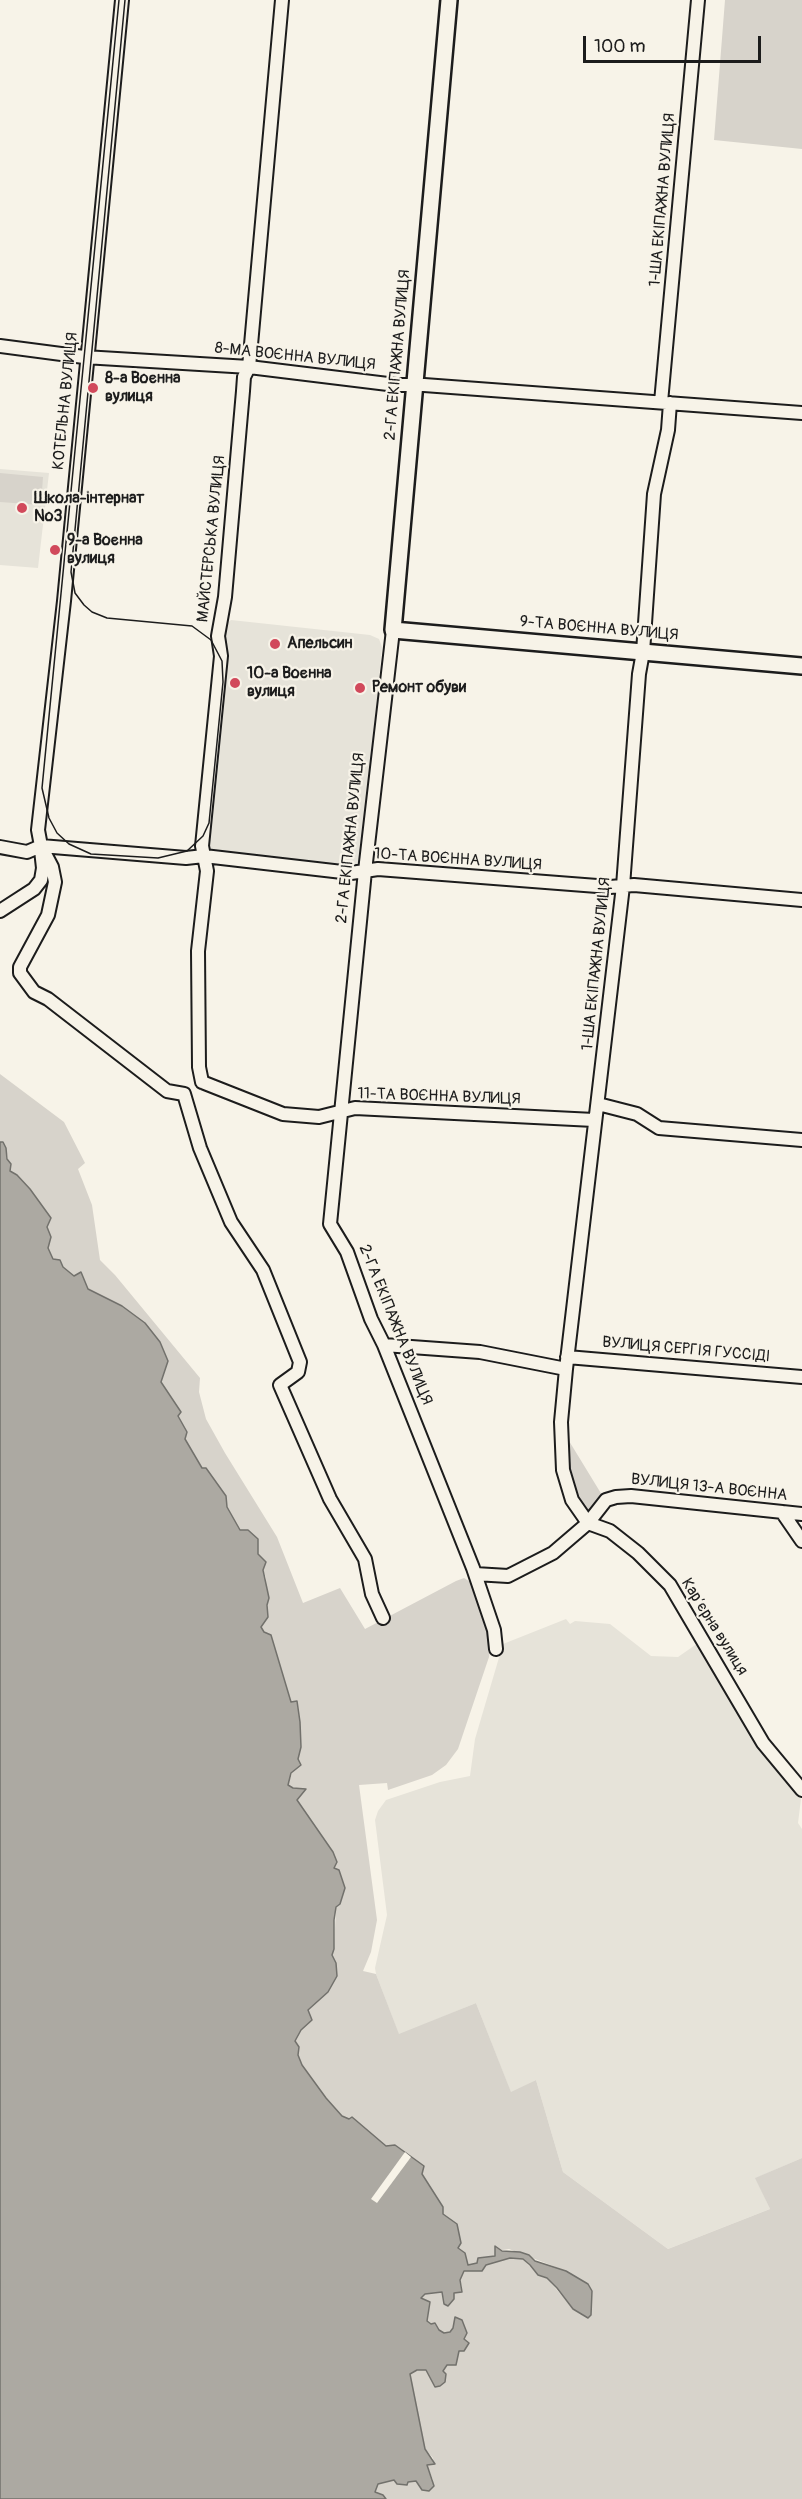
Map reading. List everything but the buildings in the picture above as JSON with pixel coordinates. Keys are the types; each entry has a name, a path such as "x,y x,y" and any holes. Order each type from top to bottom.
{"street":[{"name":"КОТЕЛЬНА ВУЛИЦЯ","path":"122,0 64,601 38,830 41,846 52,867 56,882 48,915 20,967 21,973 34,992 48,999 167,1091 184,1094"},
{"name":"МАЙСТЕРСЬКА ВУЛИЦЯ","path":"202,1082 199,1067 198,951 207,871 202,846 221,656 218,636 225,597 244,377 249,367 282,0"},
{"name":"2-ГА ЕКІПАЖНА ВУЛИЦЯ","path":"449,0 393,630 365,871 330,1224 347,1252 371,1319 384,1345 475,1574 494,1630 496,1649"},
{"name":"1-ША ЕКІПАЖНА ВУЛИЦЯ","path":"588,1523 572,1500 561,1453 566,1363 622,886 639,674 643,652 654,494 668,430 666,402 698,0"},
{"name":"8-МА ВОЄННА ВУЛИЦЯ","path":"0,346 87,357 249,367 396,385 802,413"},
{"name":"9-ТА ВОЄННА ВУЛИЦЯ","path":"393,630 802,666"},
{"name":"10-ТА ВОЄННА ВУЛИЦЯ","path":"0,847 27,852 41,846 186,858 204,856 351,873 378,869 610,887 634,885 802,900"},
{"path":"0,911 34,889 41,880 43,868 41,846"},
{"path":"202,1082 184,1094 200,1148 231,1222 263,1270 300,1362 298,1372 280,1385 330,1499 365,1559 372,1594 383,1618"},
{"name":"11-ТА ВОЄННА ВУЛИЦЯ","path":"202,1082 283,1114 319,1117 354,1108 594,1120"},
{"path":"598,1104 636,1114 659,1128 802,1140"},
{"name":"ВУЛИЦЯ СЕРГІЯ ГУССІДІ","path":"384,1345 480,1352 566,1363 802,1377"},
{"name":"ВУЛИЦЯ 13-А ВОЄННА","path":"588,1523 606,1500 632,1496 802,1514"},
{"path":"782,1512 802,1541"},
{"path":"475,1574 508,1576 553,1553 588,1523"},
{"name":"Карʼєрна вулиця","path":"588,1523 610,1531 638,1553 670,1586 763,1743 802,1790"}],"shaded area":[{"path":"725,0 802,0 802,149 714,140"},
{"name":"Школа-інтернат №3","path":"0,469 49,473 38,568 0,565"},
{"path":"0,473 43,477 41,505 0,502"},
{"path":"231,620 370,635 379,639 382,647 361,861 358,867 351,869 214,853 208,850 206,844 221,635 225,625"},
{"path":"0,1074 64,1122 85,1163 78,1169 92,1205 100,1260 200,1378 199,1392 206,1419 277,1537 303,1603 340,1588 365,1629 456,1581 464,1578 472,1583 490,1629 491,1642 489,1657 458,1749 446,1765 432,1775 388,1790 387,1783 359,1785 377,1920 371,1952 363,1971 376,1974 399,2034 476,2003 511,2092 536,2080 563,2172 668,2249 770,2209 755,2178 802,2158 802,2499 386,2499 375,2492 378,2484 394,2480 407,2485 407,2482 416,2481 422,2490 433,2480 427,2465 434,2464 433,2458 425,2449 410,2374 417,2370 426,2370 435,2387 447,2365 456,2358 464,2339 453,2328 450,2332 444,2333 435,2323 431,2324 427,2321 429,2302 421,2299 425,2294 436,2291 454,2293 462,2288 460,2280 464,2271 482,2271 486,2265 510,2258 523,2259 538,2275 547,2278 573,2309 566,2271 509,2249 496,2251 495,2256 478,2258 477,2263 468,2265 457,2248 457,2224 443,2214 443,2207 421,2174 423,2166 395,2145 386,2146 352,2117 349,2119 342,2116 302,2065 298,2055 299,2047 294,2041 301,2030 312,2020 308,2011 328,1992 336,1963 332,1955 336,1907 333,1852 297,1800 293,1788 288,1785 301,1747 300,1722 297,1701 291,1702 283,1675 261,1626 268,1617 266,1578 258,1554 240,1530 185,1439 187,1432 178,1416 181,1412 161,1382 168,1361 160,1342 145,1323 122,1306 88,1289 81,1273 74,1276 53,1260 48,1248 51,1237 10,1171 6,1148 3,1142 0,1142"},
{"path":"0,1142 3,1142 6,1148 7,1159 11,1164 10,1171 30,1189 51,1218 47,1227 51,1237 48,1248 53,1259 60,1260 63,1267 74,1276 81,1272 88,1289 122,1306 145,1323 160,1342 168,1361 161,1382 181,1412 178,1416 187,1432 185,1439 202,1468 206,1468 226,1496 227,1507 240,1530 248,1530 258,1539 258,1554 266,1562 263,1570 269,1598 268,1617 261,1627 264,1632 271,1635 291,1702 297,1701 300,1722 301,1747 298,1759 301,1765 291,1773 288,1785 293,1788 306,1789 297,1800 333,1852 337,1862 334,1868 339,1870 345,1888 340,1904 336,1907 334,1920 332,1955 336,1963 337,1976 328,1992 308,2010 312,2020 301,2030 295,2041 299,2047 298,2055 302,2065 342,2116 349,2119 352,2117 386,2146 395,2145 424,2166 422,2174 443,2207 443,2214 457,2224 461,2243 458,2248 465,2253 468,2265 477,2263 478,2258 495,2256 495,2246 502,2251 529,2255 535,2261 566,2271 588,2284 592,2291 591,2315 588,2318 573,2309 547,2278 538,2275 523,2259 510,2258 486,2265 482,2271 464,2271 460,2280 462,2292 454,2293 454,2299 448,2306 444,2304 442,2292 425,2294 421,2298 430,2302 427,2321 431,2324 435,2323 444,2333 450,2332 453,2328 455,2317 462,2320 467,2333 464,2339 469,2343 464,2351 459,2351 456,2365 447,2365 443,2371 446,2374 445,2382 440,2386 435,2387 426,2370 417,2370 410,2374 425,2449 435,2464 427,2465 434,2486 429,2491 422,2490 416,2481 408,2482 407,2485 397,2484 394,2480 378,2484 375,2492 386,2499 0,2499"},
{"path":"566,1436 602,1495 602,1501 591,1510 585,1510 575,1497 568,1468"},
{"path":"566,1619 570,1624 575,1621 610,1624 651,1656 678,1657 701,1641 760,1744 801,1799 798,1823 802,1829 802,2158 756,2178 770,2209 668,2249 563,2172 536,2080 511,2093 476,2003 399,2035 375,1968 387,1915 375,1820 378,1811 386,1800 440,1782 470,1776 475,1739 503,1644"}],"pier":[{"path":"405,2152 411,2157 377,2203 371,2199"}],"tram line":[{"path":"119,0 42,788 49,818 57,833 69,844 91,854 158,858 187,851 203,836 209,823 223,682 222,661 211,640 192,626 107,618 92,612 75,593 71,572 125,0"}],"place":[{"name":"8-а Воєнна вулиця","path":"93,388"},
{"name":"Школа-інтернат №3","path":"22,508"},
{"name":"9-а Воєнна вулиця","path":"55,550"},
{"name":"Апельсин","path":"275,644"},
{"name":"10-а Воєнна вулиця","path":"235,683"},
{"name":"Ремонт обуви","path":"360,688"}]}
